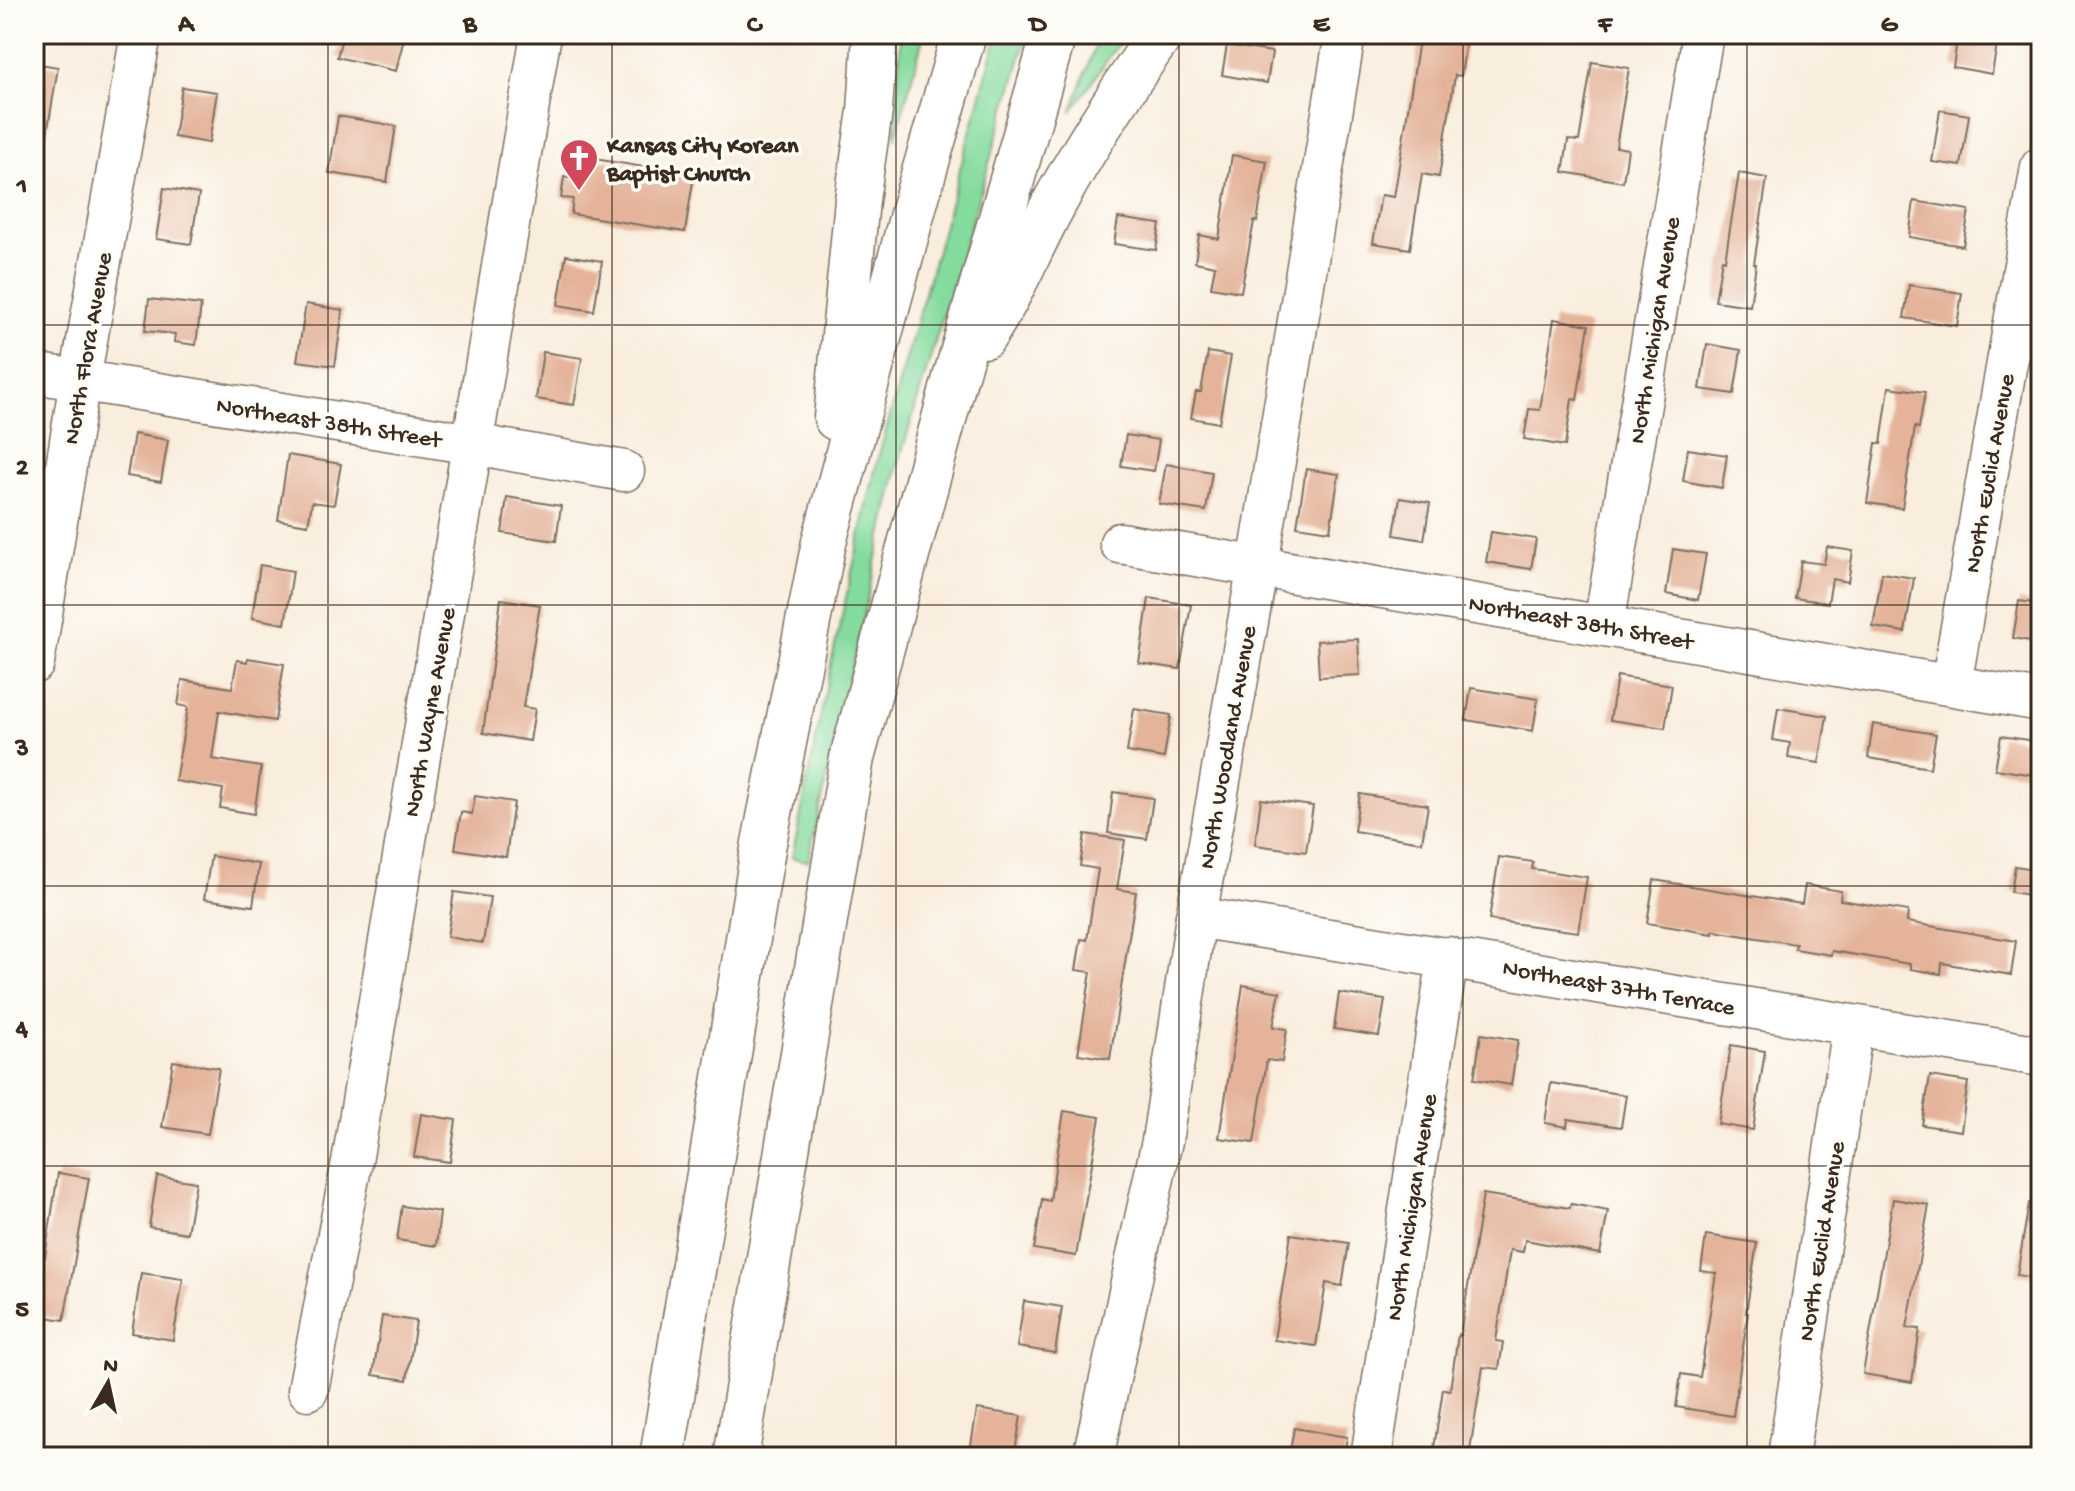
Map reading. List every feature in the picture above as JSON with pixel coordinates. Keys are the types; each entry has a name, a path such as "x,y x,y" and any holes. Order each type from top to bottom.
{"highway":[{"path":"824,542 857,200 870,111 875,34"},
{"path":"662,1457 762,859 824,542 964,34"},
{"path":"736,1457 852,758 954,382 1054,34"},
{"path":"954,382 998,316 1089,141 1161,34"}],"street":[{"name":"North Flora Avenue","path":"34,663 141,34"},
{"name":"North Wayne Avenue","path":"308,1390 352,1162 541,34"},
{"name":"North Woodland Avenue","path":"1093,1457 1162,1141 1196,917 1258,565 1345,34"},
{"name":"North Michigan Avenue","path":"1604,625 1703,34"},
{"name":"North Euclid Avenue","path":"1951,685 2041,167"},
{"name":"Northeast 38th Street","path":"34,373 624,471"},
{"name":"Northeast 38th Street","path":"1120,543 2041,701"},
{"name":"Northeast 37th Terrace","path":"1196,917 2041,1056"},
{"name":"North Michigan Avenue","path":"1371,1457 1448,957"},
{"name":"North Euclid Avenue","path":"1788,1457 1853,1026"}],"green space":[{"path":"901,34 924,34 895,139"},
{"path":"998,34 1028,34 898,465 808,861 792,858 832,659 877,462"},
{"path":"1100,34 1125,34 1071,112"}],"building":[{"path":"343,34 405,34 396,71 337,57"},
{"path":"1420,34 1467,34 1461,76 1455,75 1439,177 1422,174 1410,249 1373,243 1381,195 1394,197"},
{"path":"1958,34 1998,38 1992,74 1953,67"},
{"path":"1227,45 1272,52 1267,83 1222,75"},
{"path":"1592,62 1629,68 1616,147 1628,149 1623,182 1563,172 1568,140 1579,141"},
{"path":"34,63 58,67 46,140 34,139"},
{"path":"182,87 217,92 209,143 174,137"},
{"path":"1940,110 1969,115 1961,166 1932,162"},
{"path":"338,116 396,126 387,182 329,173"},
{"path":"1232,155 1267,161 1241,292 1211,287 1215,266 1195,262 1199,235 1219,239"},
{"path":"582,157 694,175 685,232 571,214 573,199 561,198 564,177 578,180"},
{"path":"1739,173 1767,178 1750,306 1715,301"},
{"path":"164,188 199,194 191,244 156,239"},
{"path":"1914,201 1969,210 1963,246 1909,237"},
{"path":"1118,218 1160,224 1156,250 1114,244"},
{"path":"566,255 602,261 594,311 558,305"},
{"path":"1909,285 1962,293 1957,326 1904,318"},
{"path":"149,299 201,305 196,345 174,342 175,334 145,331"},
{"path":"306,304 343,310 335,366 297,361"},
{"path":"1554,319 1589,325 1577,400 1572,399 1565,446 1524,439 1529,409 1540,410"},
{"path":"1707,344 1741,350 1734,394 1700,389"},
{"path":"543,352 582,358 574,405 536,399"},
{"path":"1208,352 1231,356 1219,423 1191,418 1196,392 1201,392"},
{"path":"1889,387 1925,392 1919,428 1915,427 1902,508 1867,503 1876,443 1881,444"},
{"path":"134,434 168,440 161,482 127,476"},
{"path":"1126,435 1159,440 1154,471 1121,466"},
{"path":"1688,449 1727,455 1722,488 1683,481"},
{"path":"288,455 341,464 334,505 312,502 308,525 278,520"},
{"path":"1166,464 1212,472 1206,511 1159,504"},
{"path":"1306,469 1339,474 1330,531 1297,526"},
{"path":"507,497 561,506 556,541 502,533"},
{"path":"1400,498 1430,503 1424,540 1394,535"},
{"path":"1491,532 1536,539 1531,569 1486,562"},
{"path":"1827,547 1853,551 1848,582 1832,579 1828,603 1795,598 1801,561 1824,564"},
{"path":"1673,549 1706,554 1698,600 1666,594"},
{"path":"260,565 293,571 285,624 252,618"},
{"path":"1882,573 1914,578 1905,632 1873,627"},
{"path":"1149,598 1191,605 1180,669 1139,663"},
{"path":"501,599 540,605 523,707 535,709 530,741 483,733"},
{"path":"2019,601 2041,604 2041,643 2013,638"},
{"path":"1358,639 1360,675 1319,677 1317,641"},
{"path":"248,658 284,664 275,721 219,711 212,759 261,767 254,814 220,808 223,789 175,781 188,707 178,705 182,680 232,688 237,660 247,662"},
{"path":"1617,676 1672,685 1665,728 1610,720"},
{"path":"1471,688 1538,699 1533,731 1466,720"},
{"path":"1778,708 1827,716 1819,763 1788,758 1790,743 1773,740"},
{"path":"1134,709 1171,715 1164,758 1127,752"},
{"path":"1873,724 1936,734 1930,768 1868,758"},
{"path":"2001,736 2041,742 2041,776 1995,769"},
{"path":"1113,792 1153,798 1147,839 1108,833"},
{"path":"1360,794 1428,805 1422,842 1354,831"},
{"path":"475,796 514,802 506,857 455,849 461,812 472,814"},
{"path":"1261,799 1313,806 1306,852 1255,845"},
{"path":"1085,834 1125,840 1117,889 1136,892 1110,1059 1078,1054 1091,972 1076,970 1081,939 1087,940 1098,869 1080,866"},
{"path":"211,856 259,864 253,906 204,899"},
{"path":"1499,857 1533,862 1532,869 1587,877 1578,932 1489,920"},
{"path":"2015,866 2041,870 2041,897 2011,892"},
{"path":"1654,880 1802,904 1805,885 1841,891 1840,900 1908,911 1907,922 2016,941 2011,975 1942,963 1941,974 1910,969 1910,964 1832,951 1831,955 1795,949 1796,944 1647,923"},
{"path":"454,892 490,897 483,943 447,937"},
{"path":"1243,985 1280,992 1273,1027 1287,1029 1282,1062 1267,1060 1254,1143 1219,1138"},
{"path":"1339,993 1385,1000 1379,1036 1334,1029"},
{"path":"1481,1034 1518,1040 1511,1085 1474,1079"},
{"path":"1731,1045 1765,1051 1753,1130 1718,1124"},
{"path":"173,1061 219,1068 208,1134 162,1127"},
{"path":"1930,1076 1968,1082 1961,1131 1922,1125"},
{"path":"1551,1083 1626,1095 1621,1127 1568,1119 1567,1127 1545,1123"},
{"path":"1064,1111 1100,1117 1076,1256 1034,1249 1042,1199 1050,1201"},
{"path":"421,1114 456,1120 450,1162 414,1157"},
{"path":"58,1173 89,1178 64,1320 34,1315 34,1255 45,1257"},
{"path":"157,1176 196,1182 187,1233 149,1227"},
{"path":"1483,1194 1608,1211 1600,1254 1525,1240 1523,1252 1510,1250 1496,1341 1503,1342 1499,1369 1483,1367 1469,1457 1433,1455 1443,1389 1450,1390"},
{"path":"1893,1199 1929,1205 1907,1328 1920,1329 1912,1382 1863,1374"},
{"path":"2029,1203 2041,1204 2041,1279 2017,1275"},
{"path":"402,1206 440,1212 436,1246 397,1240"},
{"path":"1291,1234 1349,1243 1342,1286 1326,1283 1316,1346 1274,1340"},
{"path":"1706,1235 1757,1243 1733,1416 1676,1407 1681,1374 1700,1377 1716,1273 1701,1271"},
{"path":"141,1273 183,1279 173,1340 132,1333"},
{"path":"1024,1301 1062,1307 1055,1353 1017,1347"},
{"path":"382,1316 416,1321 407,1380 373,1375"},
{"path":"977,1409 1021,1416 1014,1457 969,1457"},
{"path":"1294,1428 1347,1437 1344,1457 1289,1457"}],"place":[{"name":"Kansas City Korean Baptist Church","path":"579,192"}]}
